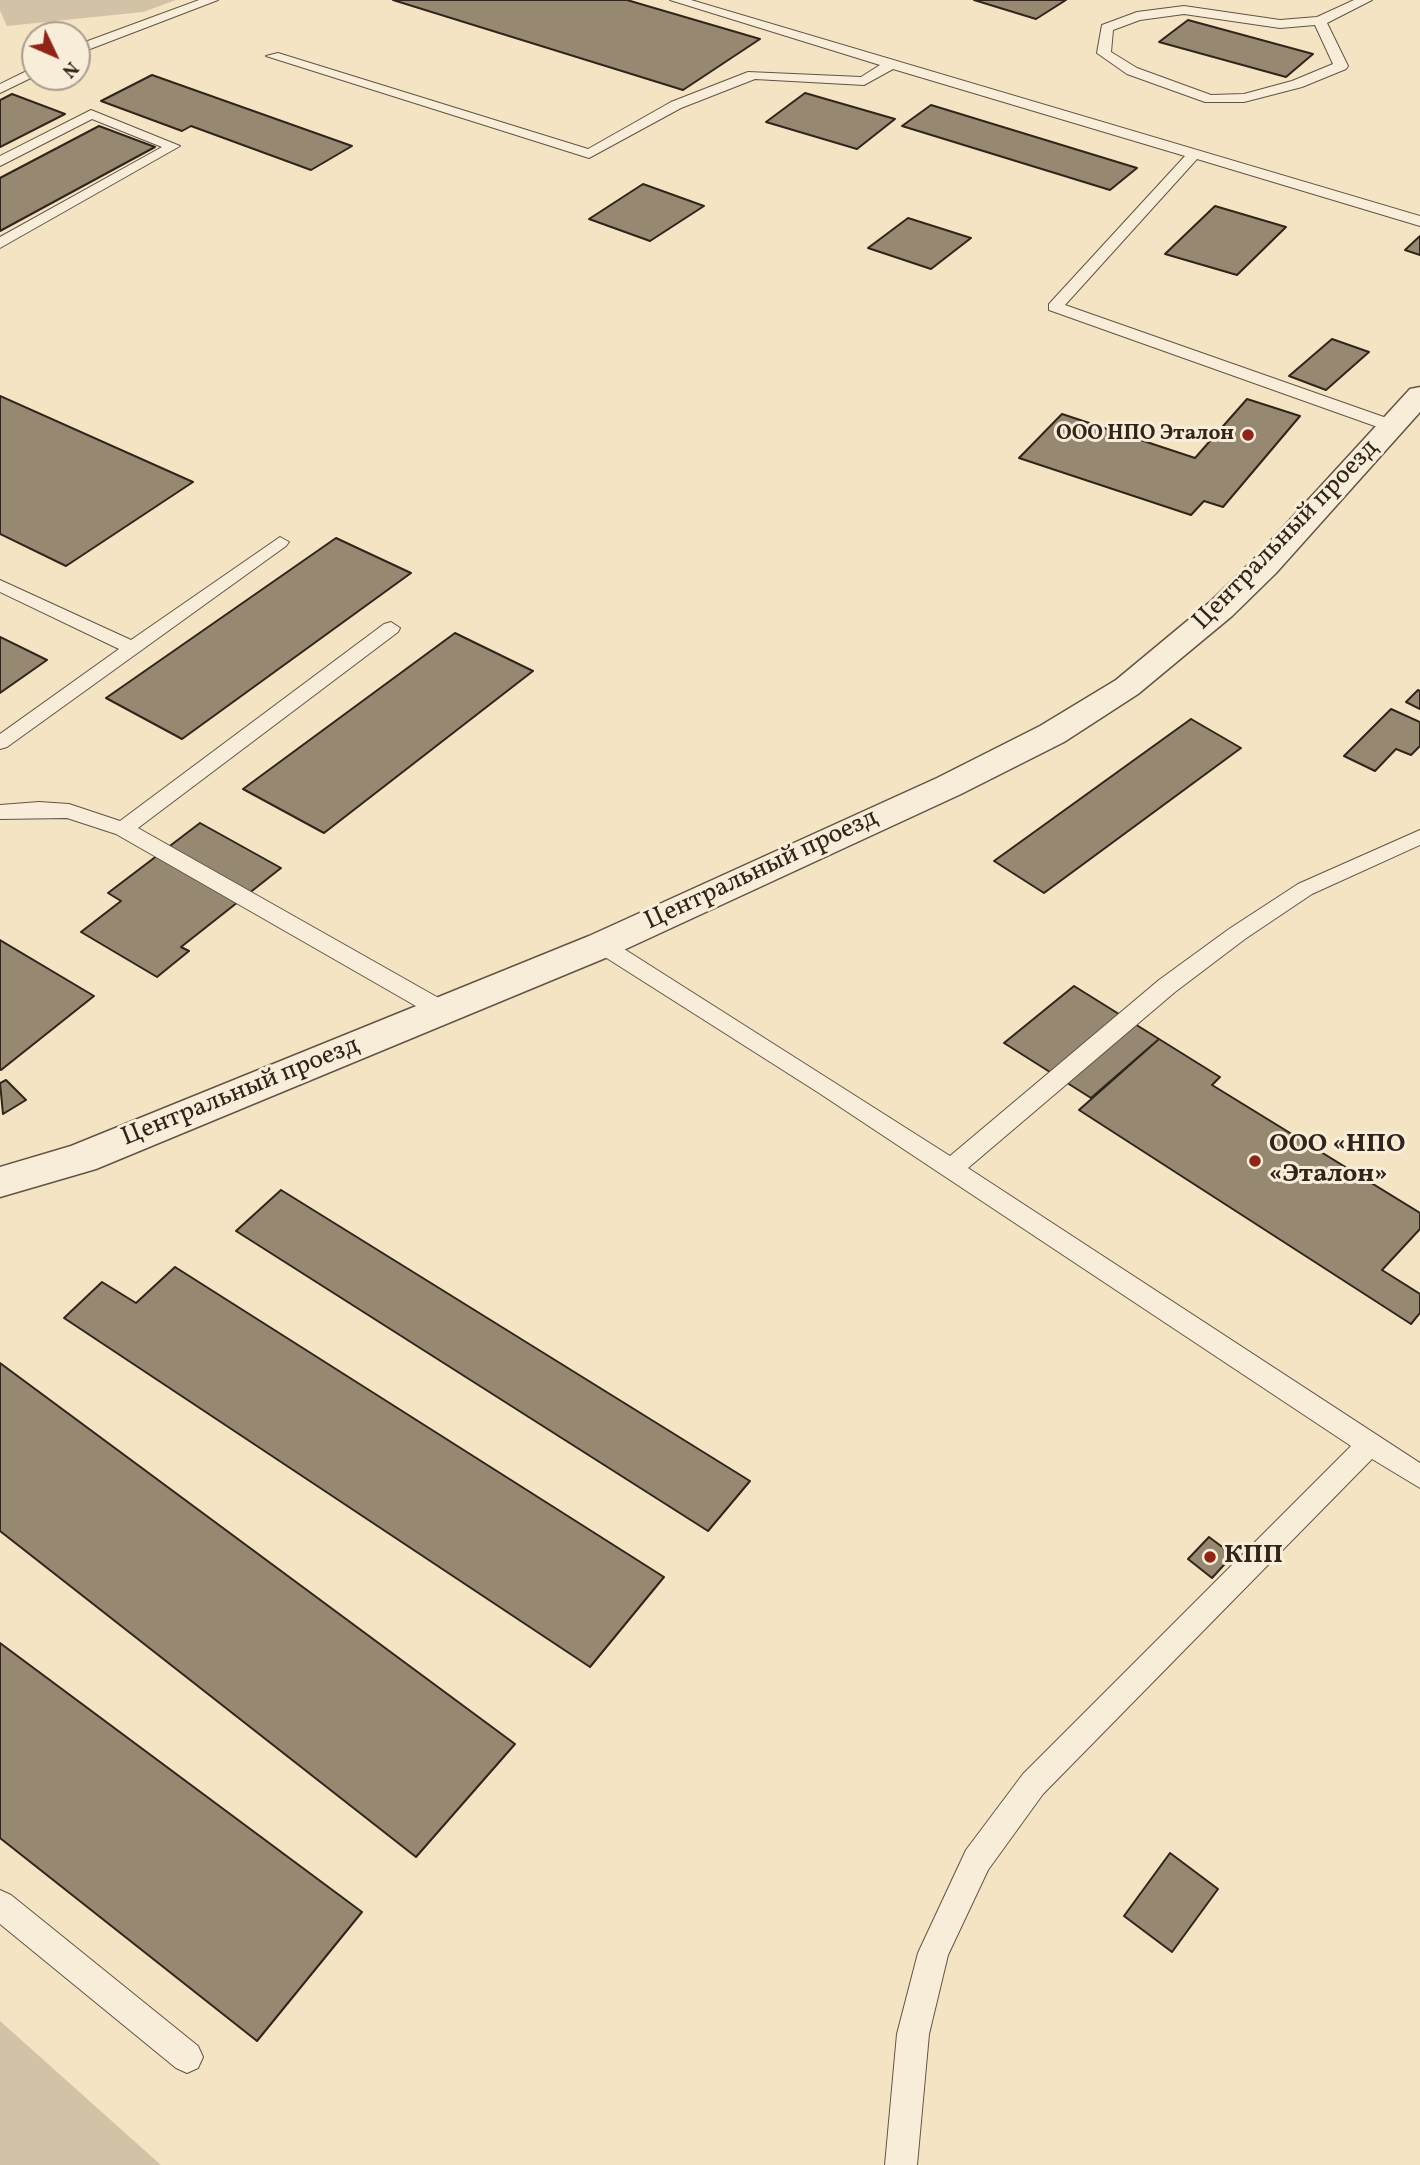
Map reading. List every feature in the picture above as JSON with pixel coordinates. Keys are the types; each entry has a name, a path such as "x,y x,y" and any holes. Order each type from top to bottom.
{"street":[{"name":"Центральный проезд","path":"0,1182 82,1158 602,945 949,786 1052,734 1127,687 1179,646 1265,566 1420,395"}],"lane":[{"path":"91,45 211,0"},
{"path":"677,0 1420,221"},
{"path":"1320,22 1341,66 1297,84 1244,98 1210,99 1132,71 1104,53 1107,28 1138,16 1184,10 1280,24 1320,22 1365,0"},
{"path":"273,56 589,154 676,105 753,75 864,81 891,64"},
{"path":"0,89 21,78"},
{"path":"0,162 91,114 173,146 0,243"},
{"path":"1195,154 1055,307 1392,426"},
{"path":"0,743 280,542"},
{"path":"0,585 131,647"},
{"path":"123,829 391,628"},
{"path":"0,812 39,809 69,811 123,829 443,1011"},
{"path":"951,1169 1167,986 1237,934 1305,889 1420,836"},
{"path":"602,945 951,1169 1420,1477"},
{"path":"901,2165 914,2034 933,1953 977,1860 1041,1774 1369,1445"},
{"path":"0,1905 187,2057"}],"shaded area":[{"path":"0,0 176,0 143,12 56,21 21,21 21,25 7,26 0,11"},
{"path":"0,2021 161,2165 0,2165"}],"building":[{"path":"393,0 627,0 760,39 683,90"},
{"path":"974,0 1066,0 1036,19"},
{"path":"1188,20 1313,54 1286,77 1159,42"},
{"path":"152,75 352,146 311,170 191,126 182,131 101,101"},
{"path":"805,93 895,119 857,149 766,122"},
{"path":"12,94 65,114 0,147 0,100"},
{"path":"931,105 1137,168 1110,190 902,126"},
{"path":"99,126 155,147 0,231 0,178"},
{"path":"643,184 704,206 650,241 589,219"},
{"path":"1215,206 1286,227 1237,275 1165,254"},
{"path":"908,218 971,238 931,269 868,248"},
{"path":"1420,236 1420,255 1405,250"},
{"path":"1332,339 1369,352 1326,390 1289,376"},
{"path":"0,396 193,482 66,566 0,534"},
{"path":"1247,399 1300,416 1223,507 1204,501 1191,515 1019,458 1062,414 1195,458"},
{"path":"336,538 411,573 182,739 106,698"},
{"path":"455,633 533,671 324,833 243,789"},
{"path":"0,637 47,660 0,693"},
{"path":"1420,691 1420,709 1406,702"},
{"path":"1391,709 1420,722 1420,746 1411,755 1396,749 1375,771 1344,756"},
{"path":"1191,719 1241,748 1044,893 994,861"},
{"path":"200,823 281,868 181,947 189,951 157,977 81,932 121,901 108,893"},
{"path":"0,940 94,996 1,1070 0,1069"},
{"path":"1074,986 1159,1039 1091,1098 1004,1043"},
{"path":"1159,1039 1220,1077 1212,1085 1420,1213 1420,1229 1382,1270 1420,1294 1420,1313 1411,1324 1079,1110"},
{"path":"6,1080 26,1100 3,1114 0,1083"},
{"path":"281,1190 750,1481 708,1531 236,1231"},
{"path":"175,1267 664,1577 590,1667 64,1318 102,1282 136,1303"},
{"path":"0,1363 515,1744 416,1857 0,1531"},
{"name":"КПП","path":"1209,1537 1233,1555 1212,1578 1188,1559"},
{"path":"0,1643 362,1912 257,2041 0,1838"},
{"path":"1170,1853 1218,1889 1172,1952 1124,1916"}],"place":[{"name":"ООО НПО Эталон","path":"1248,435"},
{"name":"ООО «НПО «Эталон»","path":"1255,1161"},
{"name":"КПП","path":"1210,1557"}]}
